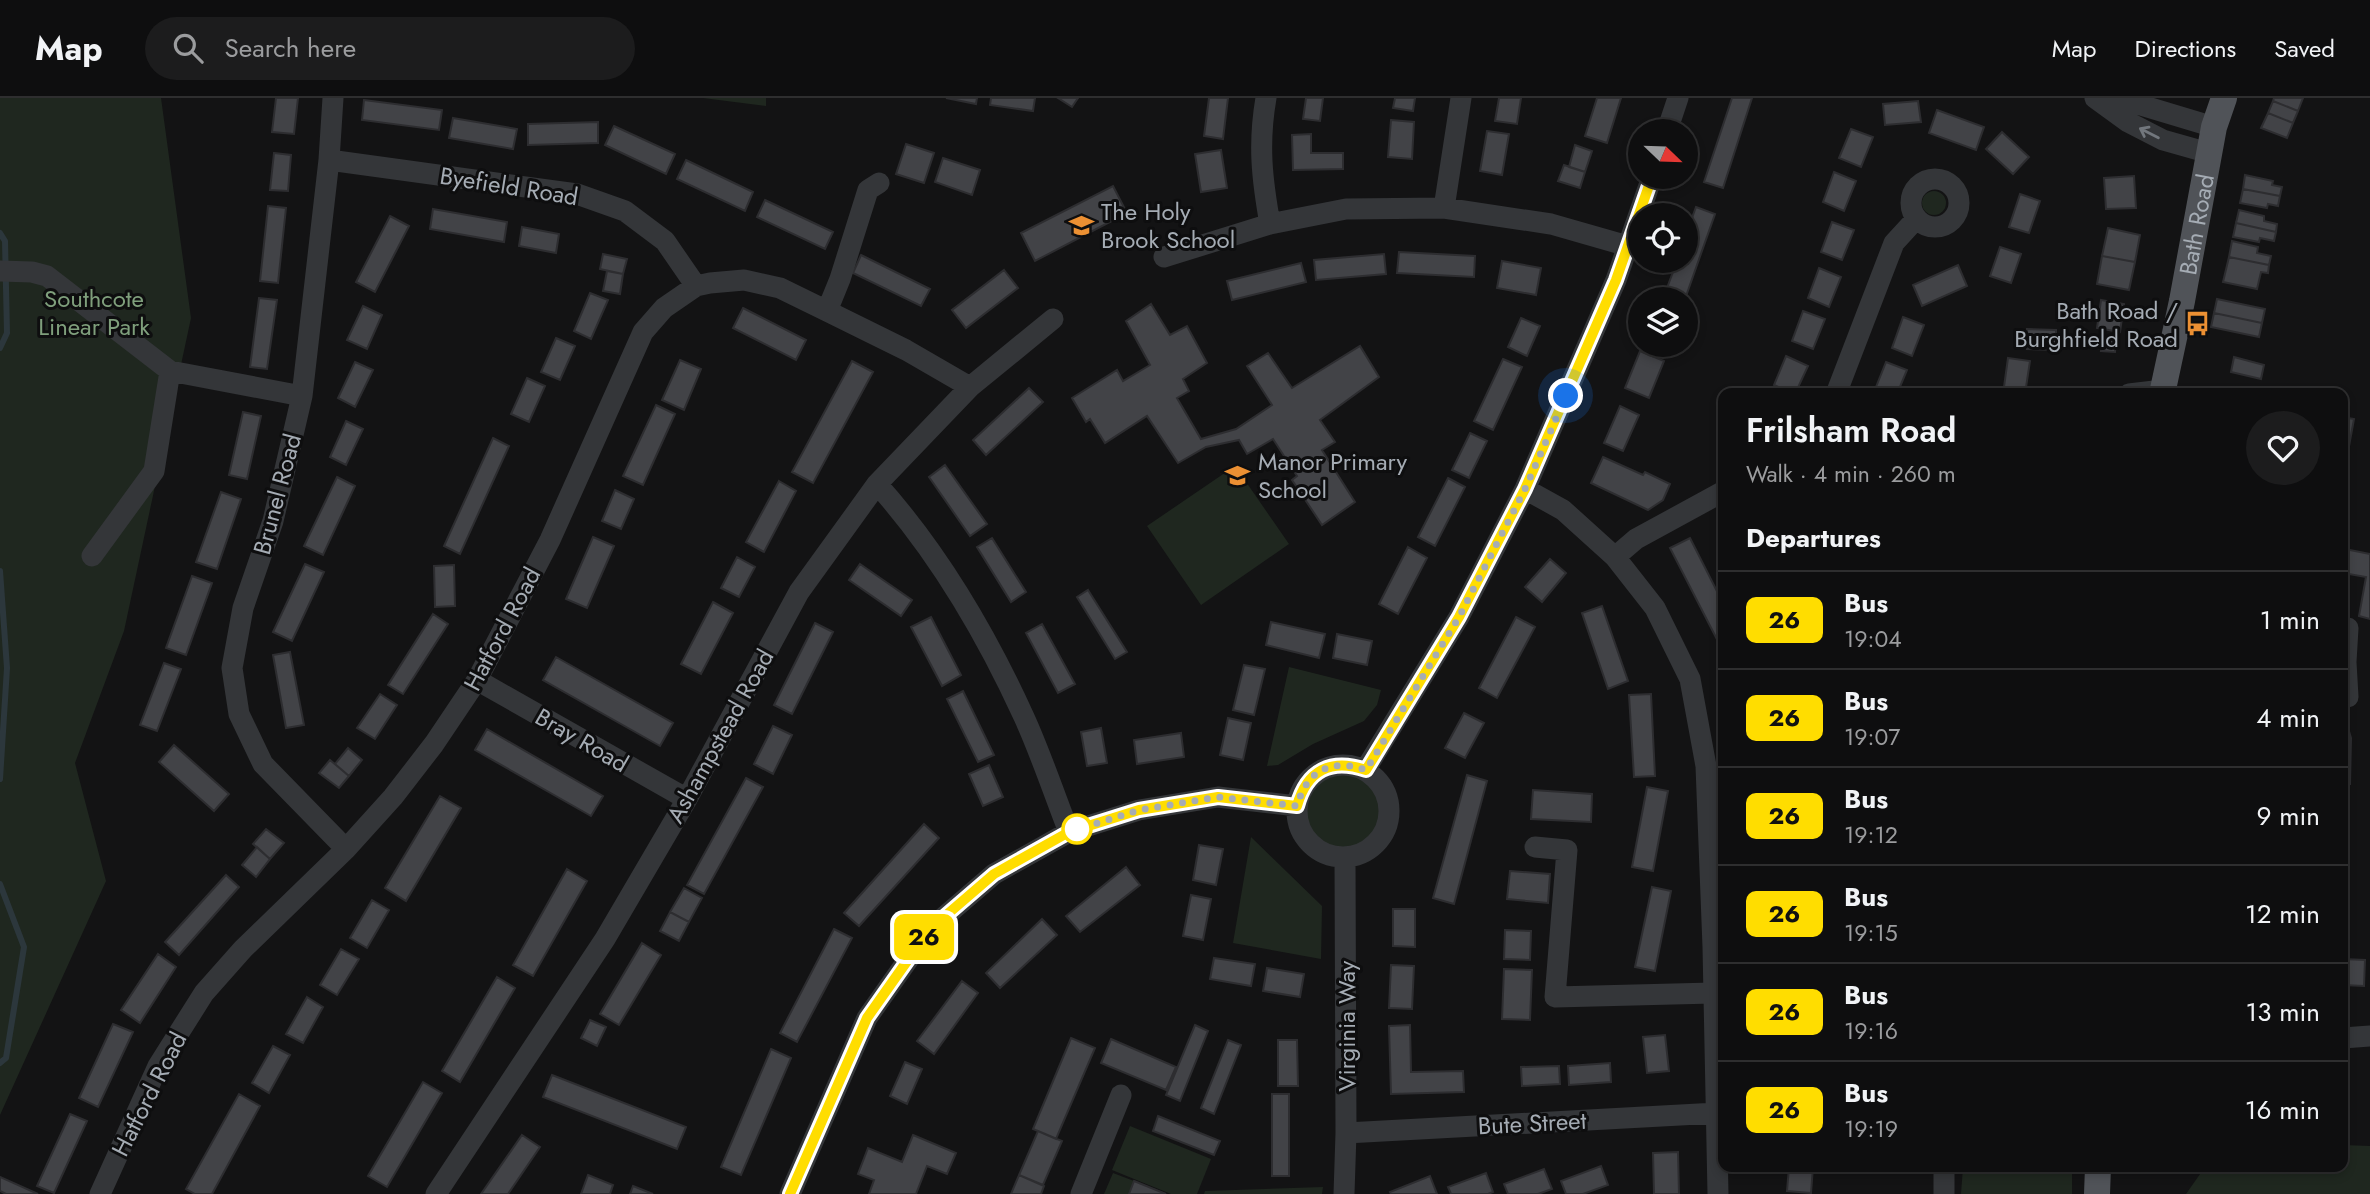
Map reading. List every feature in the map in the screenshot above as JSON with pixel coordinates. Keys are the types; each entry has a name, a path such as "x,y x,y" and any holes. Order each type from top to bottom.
{"main road":[{"name":"Bath Road","path":"2163,388 2214,127 2224,98"},
{"path":"2097,1194 2098,1172"}],"street":[{"name":"Brunel Road","path":"333,98 329,160 302,396 273,521 243,608 232,668 239,714 263,764 346,849"},
{"path":"1265,98 1261,174 1270,224"},
{"path":"1444,208 1461,98"},
{"path":"1671,119 1678,98"},
{"path":"2095,98 2134,103 2214,127"},
{"path":"2095,98 2128,122 2163,140 2209,153"},
{"name":"Byefield Road","path":"329,160 577,194 625,211 665,241 696,286"},
{"path":"827,310 840,279 868,190 879,183"},
{"path":"1164,257 1270,224 1346,209 1444,208 1551,224 1628,246 1616,280 1525,489 1459,617 1366,770"},
{"path":"1838,388 1894,243 1916,219"},
{"path":"0,271 32,272 47,276 170,371 302,396"},
{"name":"Hatford Road","path":"100,1194 158,1066 205,993 243,949 346,849 393,797 434,744 477,680 550,540 643,332 664,308 696,286 710,283 744,280 780,289 906,350 970,387"},
{"name":"Ashampstead Road","path":"436,1194 605,939 687,799 799,592 877,484 970,387 1053,319"},
{"path":"92,556 154,471 170,371"},
{"path":"877,484 905,515 983,635 1025,719 1069,832"},
{"path":"1525,489 1563,510 1615,557 1655,608 1690,679 1706,766 1718,947 1713,993 1718,1194"},
{"path":"1615,557 1636,539 1718,494"},
{"name":"Bray Road","path":"477,680 687,799"},
{"path":"1335,765 1351,765 1366,770 1378,780 1387,795 1389,821 1383,836 1374,847 1360,855 1333,857 1320,852 1303,835 1297,820 1297,806 1306,784 1324,769 1335,765"},
{"path":"790,1194 867,1018 929,930 994,874 1069,832 1139,810 1218,797 1297,806"},
{"path":"1535,847 1567,850 1555,997 1713,993"},
{"name":"Virginia Way","path":"1344,1194 1345,858"},
{"path":"2348,1038 2370,1036"},
{"path":"1081,1194 1121,1095"},
{"name":"Bute Street","path":"1346,1133 1717,1113"},
{"path":"1944,1172 1944,1194"}],"green space":[{"name":"Southcote Linear Park","path":"0,98 161,98 191,318 124,631 75,763 106,881 0,1115"},
{"path":"703,98 766,98 766,106"},
{"path":"1934,191 1943,194 1946,203 1943,212 1934,215 1925,212 1922,203 1925,194"},
{"path":"1235,466 1289,544 1201,605 1147,526"},
{"path":"1289,667 1381,690 1377,705 1364,721 1313,744 1278,765 1267,766"},
{"path":"1342,773 1356,776 1369,784 1377,797 1380,811 1377,825 1369,838 1356,846 1342,849 1328,846 1315,838 1307,825 1304,811 1307,797 1315,784 1328,776"},
{"path":"1251,837 1322,906 1321,959 1233,943"},
{"path":"1130,1126 1211,1159 1197,1194 1171,1194 1112,1170"},
{"path":"2348,1145 2370,1146 2370,1194 2186,1194 2201,1172 2348,1172"},
{"path":"1963,1172 2072,1172 2072,1194 1961,1194"},
{"path":"1113,1173 1134,1181 1129,1194 1104,1194"},
{"path":"1323,1187 1322,1194 1204,1194 1205,1191"}],"building":[{"path":"276,98 298,98 294,134 272,132"},
{"path":"946,98 977,98 976,104"},
{"path":"991,98 1035,98 1033,111 990,105"},
{"path":"1058,98 1078,98 1072,107"},
{"path":"1209,98 1228,98 1223,139 1204,136"},
{"path":"1306,98 1323,98 1320,121 1303,119"},
{"path":"1395,98 1415,98 1413,111 1393,108"},
{"path":"1499,98 1521,98 1517,124 1495,121"},
{"path":"1597,98 1621,98 1607,143 1585,136"},
{"path":"1732,98 1752,98 1723,188 1704,182"},
{"path":"2274,98 2303,98 2298,111 2273,101"},
{"path":"364,100 442,110 439,130 362,120"},
{"path":"1918,101 1921,122 1885,125 1883,104"},
{"path":"2273,101 2298,111 2293,123 2268,113"},
{"path":"1937,110 1984,127 1976,150 1929,133"},
{"path":"2268,113 2293,123 2287,138 2261,128"},
{"path":"453,118 517,129 513,149 449,138"},
{"path":"1391,120 1414,122 1412,159 1388,157"},
{"path":"598,122 598,143 528,145 528,124"},
{"path":"614,126 675,154 666,174 605,145"},
{"path":"1851,129 1873,137 1861,167 1839,158"},
{"path":"1487,131 1509,134 1502,175 1480,171"},
{"path":"2002,132 2029,157 2013,174 1986,149"},
{"path":"1311,134 1311,153 1343,153 1343,169 1293,170 1292,135"},
{"path":"906,144 934,153 924,183 896,174"},
{"path":"1575,145 1592,151 1585,172 1569,167"},
{"path":"1221,150 1227,188 1201,192 1195,154"},
{"path":"274,153 291,155 288,191 270,190"},
{"path":"943,158 980,170 972,195 935,182"},
{"path":"686,160 753,192 745,211 677,179"},
{"path":"1564,165 1585,172 1580,188 1558,181"},
{"path":"1834,172 1856,181 1844,211 1823,202"},
{"path":"2245,175 2273,181 2272,185 2282,187 2280,196 2243,189"},
{"path":"2134,176 2136,208 2106,209 2104,178"},
{"path":"1113,186 1127,213 1035,261 1021,233"},
{"path":"2243,189 2280,196 2278,206 2268,204 2267,208 2240,203"},
{"path":"2020,194 2040,201 2029,233 2009,227"},
{"path":"765,200 833,232 825,249 757,217"},
{"path":"268,206 286,208 278,283 260,281"},
{"path":"1698,208 1715,214 1698,262"},
{"path":"433,209 507,222 504,242 430,229"},
{"path":"2239,210 2264,216 2264,221 2277,224 2276,232 2236,223"},
{"path":"390,216 409,226 375,292 356,282"},
{"path":"1832,222 1854,230 1842,260 1821,252"},
{"path":"2236,223 2276,232 2274,241 2260,238 2259,242 2233,237"},
{"path":"522,227 559,234 556,253 519,246"},
{"path":"2108,228 2140,235 2135,262 2102,256"},
{"path":"2232,241 2258,247 2257,253 2271,256 2269,265 2229,257"},
{"path":"2000,247 2021,254 2011,283 1990,276"},
{"path":"1399,252 1475,256 1474,277 1397,273"},
{"path":"603,254 627,259 623,274 600,269"},
{"path":"1384,254 1386,274 1316,280 1314,260"},
{"path":"861,255 930,289 921,306 853,273"},
{"path":"2102,256 2135,262 2129,290 2097,284"},
{"path":"2229,257 2269,265 2268,273 2261,272 2257,289 2223,282"},
{"path":"1502,261 1541,268 1536,295 1497,288"},
{"path":"1301,263 1306,282 1232,300 1227,281"},
{"path":"1958,265 1967,286 1922,306 1913,285"},
{"path":"1819,268 1841,277 1829,307 1808,298"},
{"path":"1004,270 1018,288 966,328 952,310"},
{"path":"607,271 623,274 620,294 603,291"},
{"path":"1673,273 1694,273 1689,287 1667,287"},
{"path":"590,293 608,300 591,339 574,331"},
{"path":"259,298 277,300 267,369 250,367"},
{"path":"2217,299 2265,309 2262,323 2214,313"},
{"path":"2101,300 2124,304 2120,332 2097,328"},
{"path":"1151,304 1170,335 1187,326 1207,363 1183,379 1189,391 1177,398 1201,439 1236,429 1272,405 1247,366 1268,353 1292,388 1360,346 1379,377 1320,420 1335,442 1322,450 1355,502 1322,525 1292,480 1297,476 1273,439 1247,454 1239,440 1206,447 1178,463 1147,416 1105,443 1090,419 1086,422 1072,398 1117,370 1123,381 1150,365 1126,321"},
{"path":"363,306 382,315 367,349 347,340"},
{"path":"743,308 806,340 796,360 733,328"},
{"path":"1803,311 1825,319 1813,349 1792,341"},
{"path":"2214,313 2262,323 2259,337 2211,327"},
{"path":"1903,317 1924,325 1912,356 1892,348"},
{"path":"1521,318 1540,326 1527,356 1508,347"},
{"path":"2027,329 2056,330 2056,350 2027,349"},
{"path":"556,338 575,346 560,380 541,372"},
{"path":"2103,339 2116,340 2115,352 2101,351"},
{"path":"1786,356 1808,366 1798,388 1781,388 1774,385"},
{"path":"1638,357 1654,357 1664,361 1649,398 1625,388"},
{"path":"2234,357 2264,365 2261,379 2231,372"},
{"path":"2008,358 2030,361 2026,388 2004,388"},
{"path":"1503,359 1522,367 1493,430 1474,421"},
{"path":"680,360 701,369 684,410 662,400"},
{"path":"852,361 873,372 813,483 792,472"},
{"path":"355,362 373,370 355,407 338,398"},
{"path":"1886,362 1907,370 1900,388 1876,388"},
{"path":"527,378 545,386 529,422 511,414"},
{"path":"1029,388 1043,402 986,455 973,440"},
{"path":"656,405 675,414 643,485 623,476"},
{"path":"1620,406 1639,415 1623,451 1604,443"},
{"path":"243,412 261,416 247,479 229,475"},
{"path":"2348,418 2354,419 2348,452"},
{"path":"346,421 363,429 346,465 330,457"},
{"path":"1470,433 1487,441 1469,478 1452,470"},
{"path":"493,438 509,446 460,554 444,546"},
{"path":"1603,457 1670,484 1663,500 1648,510 1591,483"},
{"path":"945,465 987,524 970,536 929,477"},
{"path":"337,477 355,486 323,555 304,546"},
{"path":"1448,478 1465,487 1435,546 1418,537"},
{"path":"779,481 796,491 764,552 746,542"},
{"path":"615,490 634,499 621,529 602,521"},
{"path":"221,492 241,499 217,569 196,562"},
{"path":"593,537 614,546 587,608 566,599"},
{"path":"992,538 1026,592 1011,602 977,547"},
{"path":"1690,538 1718,593 1718,641 1670,548"},
{"path":"1408,547 1427,558 1398,614 1379,604"},
{"path":"2348,550 2370,554 2370,619 2359,616 2366,577 2348,574"},
{"path":"737,557 755,567 739,597 721,588"},
{"path":"1550,559 1566,573 1542,602 1525,587"},
{"path":"305,564 324,572 292,641 273,632"},
{"path":"860,564 912,600 901,616 849,580"},
{"path":"454,565 455,606 435,607 434,566"},
{"path":"192,576 212,583 186,655 166,648"},
{"path":"1088,590 1127,652 1115,659 1077,597"},
{"path":"713,602 733,613 701,674 681,664"},
{"path":"1602,606 1628,681 1608,689 1582,613"},
{"path":"433,614 448,624 403,694 388,685"},
{"path":"931,617 961,675 942,686 911,627"},
{"path":"1516,617 1535,627 1497,698 1479,688"},
{"path":"1271,622 1325,634 1319,658 1266,645"},
{"path":"815,623 833,632 792,714 774,705"},
{"path":"1042,624 1075,684 1058,693 1026,633"},
{"path":"1337,634 1372,641 1367,665 1333,658"},
{"path":"290,652 304,725 286,728 273,655"},
{"path":"556,657 673,723 660,746 543,680"},
{"path":"164,663 181,669 157,731 140,725"},
{"path":"1244,665 1265,669 1254,715 1233,710"},
{"path":"963,691 994,755 978,762 947,699"},
{"path":"380,694 397,705 375,739 357,728"},
{"path":"1651,694 1655,776 1634,777 1629,695"},
{"path":"1464,713 1484,723 1465,758 1445,748"},
{"path":"1228,718 1251,723 1243,760 1220,755"},
{"path":"773,726 792,735 773,774 754,764"},
{"path":"1101,728 1107,763 1087,766 1081,732"},
{"path":"2348,728 2351,738 2348,784"},
{"path":"487,729 603,796 591,816 475,750"},
{"path":"1181,733 1184,757 1137,764 1134,740"},
{"path":"174,745 229,794 214,811 159,762"},
{"path":"348,748 362,760 349,776 335,764"},
{"path":"330,760 349,776 339,788 319,773"},
{"path":"989,765 1003,797 983,806 969,774"},
{"path":"1467,775 1487,781 1454,904 1433,898"},
{"path":"746,778 763,787 704,894 687,885"},
{"path":"1647,787 1668,791 1653,871 1632,867"},
{"path":"1533,790 1592,794 1591,822 1531,819"},
{"path":"440,796 461,808 406,901 385,888"},
{"path":"924,824 939,838 859,926 844,913"},
{"path":"266,829 284,843 270,859 253,844"},
{"path":"1199,845 1223,849 1216,885 1193,880"},
{"path":"257,847 270,859 256,877 242,865"},
{"path":"1126,867 1140,885 1080,932 1066,916"},
{"path":"567,869 587,881 533,976 513,965"},
{"path":"1510,871 1550,874 1548,903 1507,899"},
{"path":"226,875 239,887 179,955 165,942"},
{"path":"1652,887 1671,891 1655,971 1635,967"},
{"path":"684,888 702,898 689,922 670,912"},
{"path":"1191,895 1211,899 1203,940 1183,936"},
{"path":"372,900 389,910 367,948 350,938"},
{"path":"1393,909 1415,909 1415,947 1393,946"},
{"path":"670,912 689,922 679,941 660,931"},
{"path":"1042,919 1057,935 1000,988 986,973"},
{"path":"834,929 852,938 797,1042 780,1033"},
{"path":"1505,930 1531,931 1530,960 1504,959"},
{"path":"642,943 661,955 619,1025 600,1014"},
{"path":"341,949 359,959 337,995 320,985"},
{"path":"158,954 176,967 140,1023 121,1010"},
{"path":"1214,958 1255,964 1251,986 1210,979"},
{"path":"2348,959 2365,960 2364,986 2348,985"},
{"path":"1391,965 1414,966 1412,1009 1389,1008"},
{"path":"1267,968 1304,974 1300,997 1263,991"},
{"path":"1504,969 1532,970 1530,1020 1502,1019"},
{"path":"497,977 515,988 460,1082 442,1071"},
{"path":"962,981 978,993 934,1054 917,1041"},
{"path":"307,997 323,1007 303,1043 286,1034"},
{"path":"590,1020 606,1027 597,1046 581,1038"},
{"path":"113,1024 133,1032 98,1107 79,1098"},
{"path":"1195,1025 1208,1031 1180,1101 1166,1095"},
{"path":"1410,1025 1411,1072 1463,1071 1464,1092 1391,1094 1389,1026"},
{"path":"1665,1035 1669,1071 1647,1073 1643,1037"},
{"path":"1071,1038 1095,1048 1056,1139 1033,1129"},
{"path":"1111,1039 1176,1067 1166,1090 1101,1063"},
{"path":"1228,1040 1241,1045 1214,1114 1201,1108"},
{"path":"1278,1040 1297,1040 1298,1086 1278,1086"},
{"path":"273,1046 290,1055 269,1093 252,1083"},
{"path":"771,1049 791,1058 741,1175 721,1167"},
{"path":"905,1062 922,1069 907,1104 890,1096"},
{"path":"1610,1063 1611,1082 1569,1085 1568,1066"},
{"path":"1559,1066 1560,1084 1522,1086 1521,1067"},
{"path":"552,1075 686,1127 677,1149 543,1097"},
{"path":"423,1082 442,1093 387,1187 368,1176"},
{"path":"239,1094 260,1106 212,1194 195,1194 186,1189"},
{"path":"1272,1094 1289,1094 1289,1176 1272,1176"},
{"path":"70,1114 87,1121 54,1193 37,1186"},
{"path":"1158,1116 1220,1141 1214,1155 1153,1131"},
{"path":"1038,1131 1062,1141 1043,1185 1019,1175"},
{"path":"522,1135 540,1147 508,1194 481,1194"},
{"path":"913,1135 956,1153 947,1174 927,1166 916,1194 869,1194 874,1180 858,1174 868,1148 902,1162"},
{"path":"1678,1152 1679,1194 1654,1194 1653,1153"},
{"path":"1601,1166 1608,1185 1583,1194 1566,1194 1561,1181"},
{"path":"1544,1169 1552,1189 1538,1194 1508,1194 1504,1184"},
{"path":"1789,1172 1813,1172 1811,1193 1787,1191"},
{"path":"1486,1173 1493,1192 1451,1194 1448,1187"},
{"path":"588,1175 613,1185 610,1194 581,1194"},
{"path":"1019,1175 1044,1186 1041,1194 1011,1194"},
{"path":"1430,1176 1437,1194 1390,1192"},
{"path":"0,1177 38,1194 6,1194 0,1191"},
{"path":"1134,1181 1166,1194 1129,1194"},
{"path":"633,1186 653,1194 630,1194"}],"waterway":[{"path":"0,233 5,241 7,333 0,348"},
{"path":"0,571 7,668 0,779"},
{"path":"0,884 24,947 6,1058 0,1063"}],"bus line":[{"name":"26","path":"790,1194 867,1018 929,930 994,874 1069,832 1139,810 1218,797 1297,806 1302,790 1311,778 1324,769 1335,765 1351,765 1366,770 1459,617 1525,489 1616,280 1648,189"}],"place":[{"name":"The Holy Brook School","path":"1081,225"},
{"name":"Bath Road / Burghfield Road","path":"2198,324"},
{"name":"Manor Primary School","path":"1238,475"}],"route":[{"path":"1077,829 1069,832 1139,810 1218,797 1297,806 1302,790 1311,778 1324,769 1335,765 1351,765 1366,770 1459,617 1525,489 1566,396"}]}
